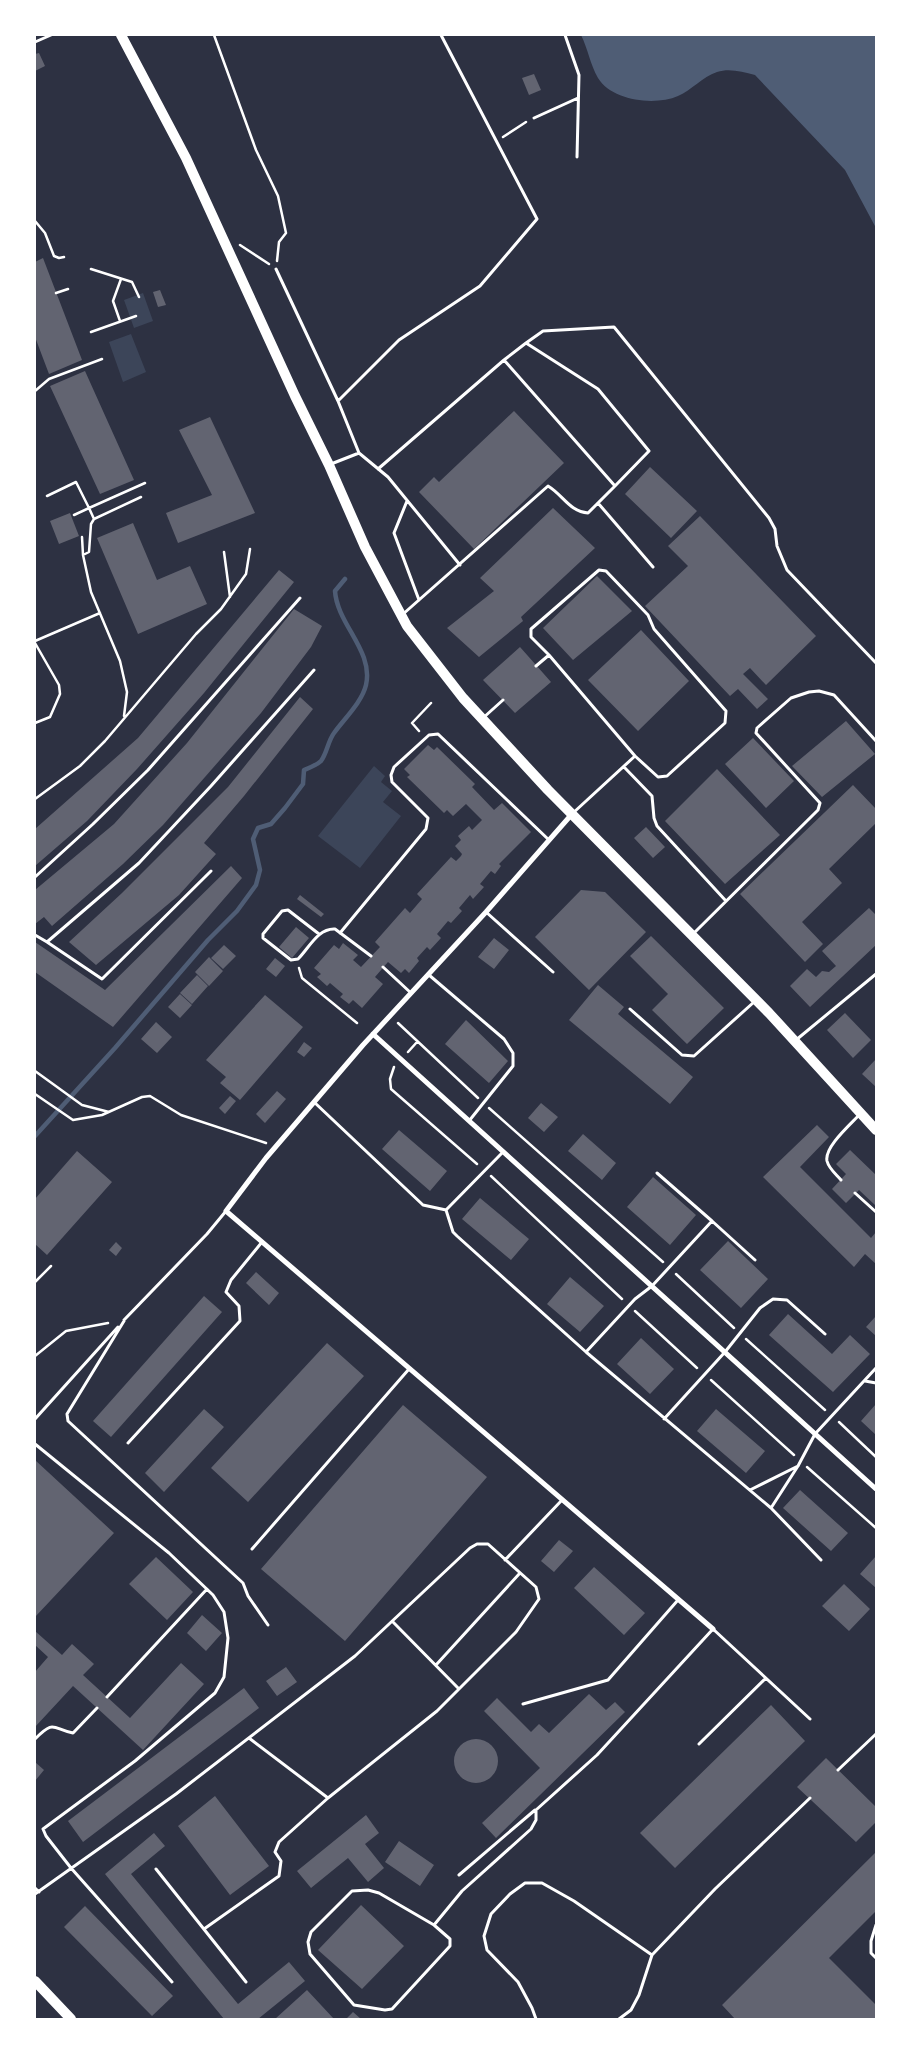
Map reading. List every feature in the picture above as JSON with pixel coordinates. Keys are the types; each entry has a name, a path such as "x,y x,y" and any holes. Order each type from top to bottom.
{"main road":[{"path":"121,35 186,158 329,465 365,547 407,626 463,698 572,814 795,1040 876,1130"},
{"path":"35,1981 71,2019"}],"street":[{"path":"572,814 486,912 373,1034 266,1158 226,1211 712,1629"},
{"path":"373,1034 502,1153 876,1489"}],"lane":[{"path":"35,42 51,35"},
{"path":"338,401 399,340 480,286 538,219 440,35"},
{"path":"565,35 579,75 577,157"},
{"path":"534,118 578,98"},
{"path":"276,270 338,401 359,452 388,477 460,565"},
{"path":"378,469 504,360 543,331 614,327 770,518 775,529 777,546 787,570 876,663"},
{"path":"402,615 548,486 555,490 578,512 588,513 649,451 598,389 526,343"},
{"path":"504,360 615,486"},
{"path":"329,465 359,452"},
{"path":"407,500 394,533 419,600"},
{"path":"598,503 653,567"},
{"path":"599,570 606,571 648,615 654,629 726,711 725,723 667,776 658,778 635,756 550,655 531,636 531,629 599,570"},
{"path":"35,877 148,770 300,598"},
{"path":"536,666 550,655"},
{"path":"47,942 139,863 212,786 314,670"},
{"path":"692,936 818,810 820,803 756,733 757,728 791,698 819,691 834,695 876,741"},
{"path":"483,719 503,700"},
{"path":"340,933 426,829 428,818 392,782 391,775 394,767 429,735 438,734 548,840"},
{"path":"572,814 635,756"},
{"path":"624,767 652,796 654,818 657,826 726,901"},
{"path":"35,935 102,979 212,871"},
{"path":"319,934 288,910 282,911 263,934 263,938 291,960 298,959 319,934 329,928 335,928 371,956"},
{"path":"486,912 553,972"},
{"path":"383,967 411,994"},
{"path":"795,1040 876,974"},
{"path":"429,975 504,1039 513,1054 513,1066 469,1121"},
{"path":"630,1008 682,1055 694,1056 756,1000"},
{"path":"314,1102 423,1205 446,1210"},
{"path":"841,1180 832,1171 827,1154 831,1146 861,1113"},
{"path":"446,1210 502,1153"},
{"path":"657,1173 755,1260"},
{"path":"856,1193 876,1211"},
{"path":"446,1210 453,1232 586,1352 750,1490 821,1560"},
{"path":"35,1419 124,1321 207,1234 226,1211"},
{"path":"586,1352 635,1299 652,1286 712,1222"},
{"path":"128,1443 240,1321 239,1306 226,1292 231,1280 262,1242"},
{"path":"664,1419 725,1352 760,1308 773,1299 787,1300 825,1334"},
{"path":"124,1321 67,1414 68,1420 243,1583 248,1596 268,1625"},
{"path":"770,1508 798,1466 815,1434 876,1368"},
{"path":"252,1548 409,1369"},
{"path":"864,1381 876,1383"},
{"path":"35,1444 170,1553 207,1589 224,1612 228,1638 224,1677 215,1693 135,1761 43,1829 46,1836 71,1868 172,1982"},
{"path":"750,1490 798,1466"},
{"path":"505,1560 562,1500"},
{"path":"35,1894 176,1794 355,1656 470,1548 477,1544 488,1544 536,1587 539,1599 516,1632 437,1711 328,1798 279,1842 276,1852 281,1861 280,1876 204,1929"},
{"path":"436,1665 520,1573"},
{"path":"107,1697 207,1589"},
{"path":"523,1704 608,1680 678,1600"},
{"path":"393,1622 459,1689"},
{"path":"459,1875 536,1810 597,1754 712,1629 810,1720"},
{"path":"699,1744 766,1678"},
{"path":"35,1739 52,1726 58,1726 65,1731 73,1733 97,1708"},
{"path":"838,1770 876,1734"},
{"path":"249,1738 328,1798"},
{"path":"619,2019 631,2010 640,1995 652,1955 715,1889 810,1798"},
{"path":"434,1925 462,1891 531,1829 536,1820 536,1810"},
{"path":"156,1869 246,1982"},
{"path":"536,2019 518,1982 487,1950 484,1936 491,1914 510,1894 525,1883 542,1883 574,1901 652,1955"},
{"path":"35,1888 39,1892"},
{"path":"368,1890 379,1893 434,1925 450,1939 450,1946 392,2009 385,2010 354,2005 310,1954 308,1942 311,1932 352,1891 368,1890"},
{"path":"876,1926 871,1941 871,1953 876,1958"}],"path":[{"path":"214,35 256,150 278,196 286,233 279,242 276,270"},
{"path":"496,142 517,128"},
{"path":"35,221 45,233 54,256 64,257"},
{"path":"221,234 253,253 276,270"},
{"path":"91,269 132,282 139,297"},
{"path":"120,321 113,301 121,279"},
{"path":"56,294 68,289"},
{"path":"91,332 136,316"},
{"path":"35,390 49,379 102,359"},
{"path":"46,496 76,482 94,519"},
{"path":"74,515 145,483"},
{"path":"83,555 89,552 91,524 94,519 141,497"},
{"path":"82,537 83,555 91,592 120,661 127,692 124,717"},
{"path":"35,799 80,766 105,741 196,634 221,610 246,574 250,548"},
{"path":"224,552 230,597"},
{"path":"35,723 50,717 60,694 59,685 35,642 100,613"},
{"path":"412,723 431,703"},
{"path":"298,959 302,978 357,1023"},
{"path":"390,1016 484,1103 670,1267 740,1334 876,1457"},
{"path":"402,1060 417,1042"},
{"path":"35,1071 79,1103 109,1112"},
{"path":"35,1094 73,1120 109,1112 142,1097 150,1096 181,1115 267,1143"},
{"path":"35,1282 51,1266"},
{"path":"35,1356 66,1331 124,1321"}],"shaded area":[{"path":"581,35 876,35 876,228 845,170 755,75 727,70 717,72 678,96 669,99 646,101 635,99 613,92 598,78"},
{"path":"143,293 153,321 134,328 124,300"},
{"path":"131,334 146,372 123,382 109,342"},
{"path":"374,766 385,776 381,782 392,791 383,802 401,816 360,868 318,836"}],"building":[{"path":"39,53 45,66 35,71 35,54"},
{"path":"534,74 541,90 529,95 522,78"},
{"path":"43,258 82,360 49,374 35,337 35,262"},
{"path":"160,290 166,305 158,307 153,292"},
{"path":"85,371 134,480 100,494 50,386"},
{"path":"514,411 564,463 474,549 419,492 434,477 439,482"},
{"path":"210,417 255,513 178,543 166,513 212,495 179,430"},
{"path":"650,467 697,511 671,538 625,494"},
{"path":"553,508 595,548 521,617 523,621 479,657 447,628 494,591 480,578"},
{"path":"70,513 79,536 59,544 50,521"},
{"path":"700,516 816,636 766,685 750,668 743,674 768,699 757,709 738,689 730,696 645,606 688,566 668,546"},
{"path":"133,523 157,580 190,566 207,604 138,634 97,538"},
{"path":"279,570 294,582 204,693 137,769 87,821 35,866 35,829 138,738"},
{"path":"597,576 632,611 573,660 543,628"},
{"path":"294,609 322,626 311,647 261,713 163,825 123,864 52,926 44,917 35,924 35,890 114,824 187,743"},
{"path":"641,630 689,681 638,731 588,680"},
{"path":"520,647 551,682 515,713 483,680"},
{"path":"300,697 313,709 204,843 216,854 179,895 96,965 69,942 122,893 228,787"},
{"path":"846,721 875,754 822,797 792,766"},
{"path":"753,738 794,781 766,808 725,764"},
{"path":"428,745 434,750 437,747 475,784 472,787 494,810 502,803 531,832 499,864 501,866 495,874 491,871 480,884 484,887 473,899 470,895 459,908 462,911 451,923 448,921 437,934 441,938 430,950 427,947 417,958 419,961 409,973 405,969 401,973 388,962 375,977 383,984 362,1008 353,1000 349,1004 340,997 343,994 330,983 327,986 317,977 321,974 314,968 334,945 339,949 343,943 358,955 353,960 361,967 380,947 375,942 405,908 410,913 422,899 417,894 451,857 456,861 461,856 462,854 455,846 461,840 458,836 469,826 472,830 482,820 466,804 453,816 447,810 444,813 407,777 410,775 404,769"},
{"path":"717,769 780,835 725,884 665,821"},
{"path":"853,785 876,809 876,823 829,869 842,883 802,922 823,944 805,962 740,894"},
{"path":"646,827 665,847 653,858 634,838"},
{"path":"231,866 242,878 113,1027 35,972 35,942 105,990"},
{"path":"581,890 605,892 646,932 589,990 535,937"},
{"path":"300,895 324,914 321,917 297,899"},
{"path":"869,908 876,915 876,945 810,1007 790,986 807,969 816,977 822,971 829,972 836,966 822,951"},
{"path":"296,927 309,938 292,958 279,947"},
{"path":"651,936 724,1008 687,1044 652,1010 668,994 630,956"},
{"path":"494,938 509,950 494,969 478,957"},
{"path":"224,945 236,956 223,969 211,958"},
{"path":"209,957 223,971 209,986 195,972"},
{"path":"275,958 285,966 276,977 266,969"},
{"path":"197,975 208,986 192,1004 180,993"},
{"path":"598,985 624,1007 618,1014 693,1077 670,1104 569,1020"},
{"path":"180,994 192,1005 180,1018 168,1007"},
{"path":"265,995 303,1027 240,1100 220,1083 226,1077 206,1060"},
{"path":"845,1013 871,1040 853,1058 827,1030"},
{"path":"466,1020 508,1061 489,1083 445,1044"},
{"path":"156,1022 172,1037 157,1053 141,1039"},
{"path":"304,1042 312,1048 304,1057 297,1052"},
{"path":"876,1059 876,1087 862,1074"},
{"path":"277,1091 286,1099 265,1123 256,1114"},
{"path":"230,1096 236,1101 225,1114 219,1108"},
{"path":"541,1103 558,1117 544,1132 528,1118"},
{"path":"817,1125 829,1137 800,1167 871,1238 876,1232 876,1264 865,1254 854,1267 763,1177"},
{"path":"399,1130 447,1171 430,1191 382,1149"},
{"path":"583,1134 616,1163 602,1180 568,1151"},
{"path":"850,1150 876,1175 876,1206 859,1190 846,1203 832,1189 846,1174 836,1164"},
{"path":"77,1151 112,1182 47,1255 35,1244 35,1199"},
{"path":"653,1177 696,1215 670,1245 627,1207"},
{"path":"480,1198 529,1239 511,1260 462,1219"},
{"path":"728,1241 768,1279 741,1308 700,1270"},
{"path":"116,1242 122,1248 116,1256 109,1250"},
{"path":"256,1272 279,1293 269,1305 246,1283"},
{"path":"570,1277 604,1306 580,1332 547,1304"},
{"path":"204,1296 222,1312 111,1437 93,1421"},
{"path":"788,1314 832,1354 850,1335 870,1354 833,1392 769,1335"},
{"path":"876,1316 876,1336 866,1327"},
{"path":"641,1338 674,1369 650,1394 617,1364"},
{"path":"327,1343 364,1376 248,1502 211,1468"},
{"path":"876,1404 876,1435 861,1421"},
{"path":"403,1405 487,1477 345,1641 261,1569"},
{"path":"204,1409 224,1427 164,1492 145,1473"},
{"path":"716,1409 765,1451 746,1473 697,1431"},
{"path":"35,1460 114,1533 35,1617"},
{"path":"800,1490 848,1533 831,1551 783,1508"},
{"path":"559,1540 573,1551 554,1572 541,1561"},
{"path":"876,1556 876,1588 860,1574"},
{"path":"156,1557 193,1592 167,1620 129,1584"},
{"path":"594,1567 645,1613 624,1635 574,1588"},
{"path":"844,1584 870,1609 849,1631 822,1606"},
{"path":"202,1615 222,1633 206,1651 187,1633"},
{"path":"35,1631 62,1655 72,1644 94,1664 83,1675 130,1718 181,1663 204,1684 143,1750 73,1686 35,1727 35,1672 48,1657 35,1645"},
{"path":"286,1667 297,1682 277,1696 266,1681"},
{"path":"244,1688 259,1708 83,1842 68,1821"},
{"path":"589,1694 606,1710 615,1702 625,1712 496,1838 482,1823 540,1768 484,1711 497,1698 531,1732 539,1724 549,1733"},
{"path":"771,1705 805,1741 675,1868 640,1833"},
{"path":"472,1739 480,1739 492,1745 498,1761 492,1777 480,1783 472,1783 460,1777 454,1765 454,1757 460,1745"},
{"path":"826,1758 876,1807 876,1822 856,1842 797,1787"},
{"path":"35,1762 44,1770 35,1781"},
{"path":"215,1796 269,1866 230,1895 178,1826"},
{"path":"366,1815 379,1833 365,1844 384,1868 368,1882 348,1858 311,1888 297,1871"},
{"path":"154,1833 165,1846 131,1874 238,2004 289,1962 305,1981 258,2019 224,2019 105,1874"},
{"path":"399,1841 434,1865 420,1886 385,1862"},
{"path":"876,1852 876,1911 829,1958 876,2005 876,2019 735,2019 722,2005"},
{"path":"361,1905 404,1946 362,1989 318,1950"},
{"path":"85,1906 173,1996 152,2016 64,1927"},
{"path":"307,1990 334,2019 275,2019"},
{"path":"353,2012 361,2019 346,2019"}],"waterway":[{"path":"35,1136 115,1048 208,940 237,911 256,885 260,870 253,839 258,828 271,824 285,808 303,784 304,770 321,761 332,736 361,698 366,685 365,661 342,615 335,591 345,579"}]}
